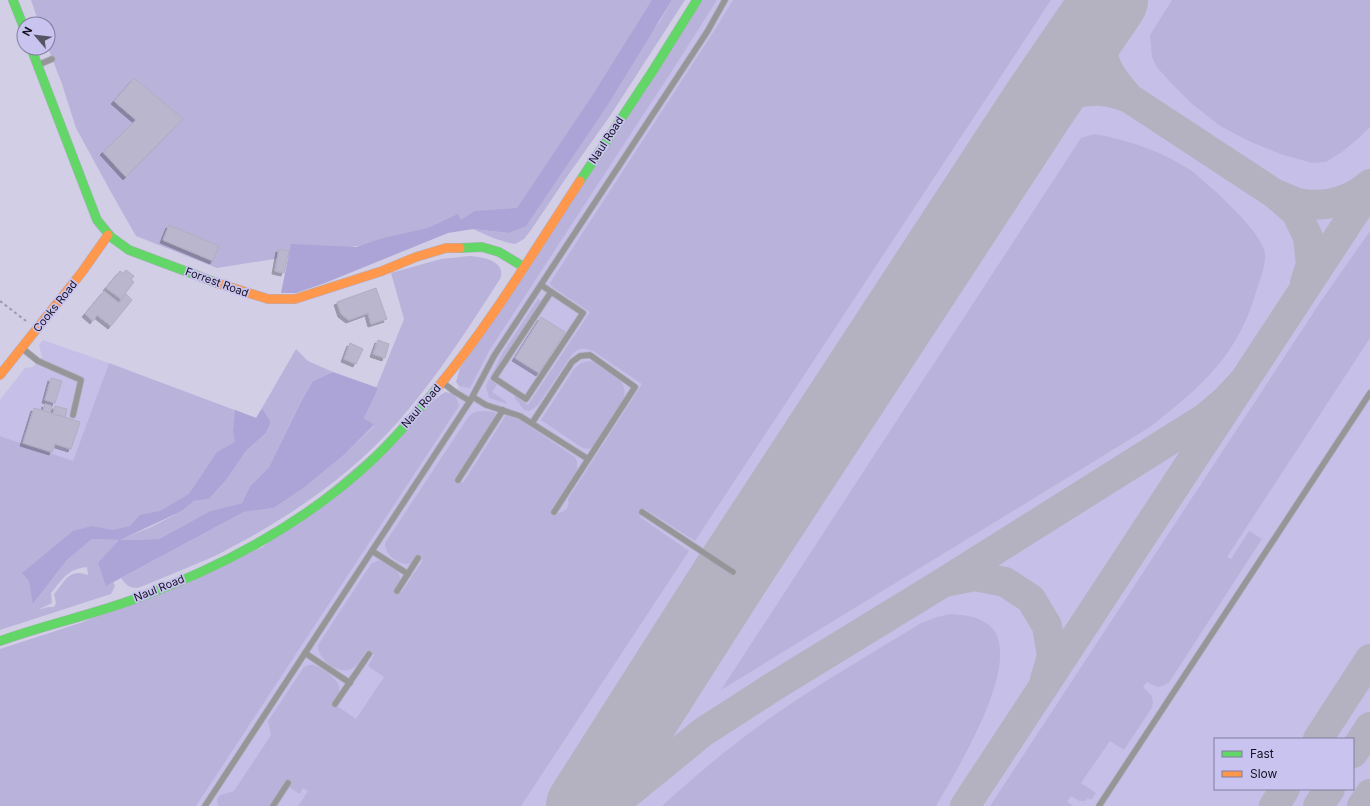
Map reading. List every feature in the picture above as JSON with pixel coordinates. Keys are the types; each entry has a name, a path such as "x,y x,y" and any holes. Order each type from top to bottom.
{"street":[{"path":"13,0 19,16"},
{"name":"Naul Road","path":"0,640 126,602 189,576 274,535 332,495 384,448 417,413 484,325 524,267 697,0"},
{"name":"Forrest Road","path":"35,56 97,220 117,244 129,250 224,286 276,300 295,299 323,291 382,271 416,257 446,248 482,247 499,252 524,267"},
{"name":"Cooks Road","path":"0,375 82,272 108,235"}],"lane":[{"path":"205,806 471,399 494,356 707,32 725,0"},
{"path":"38,65 52,59"},
{"path":"541,285 583,313 526,399 494,378 551,292"},
{"path":"21,348 38,361 82,380 73,415"},
{"path":"532,423 572,362 580,356 590,355 635,387 554,512"},
{"path":"442,382 471,399 520,416 588,459"},
{"path":"1099,806 1370,393"},
{"path":"458,480 503,410"},
{"path":"642,512 733,572"},
{"path":"372,551 408,574"},
{"path":"397,591 418,558"},
{"path":"305,653 350,683"},
{"path":"335,704 369,654"},
{"path":"273,806 288,783"}],"path":[{"path":"0,301 37,329"}],"shaded area":[{"path":"31,0 659,0 518,212 363,245 217,268 136,236 76,128 51,56 56,56 56,16 36,16"},
{"path":"652,0 672,0 607,106 526,226 508,233 473,229 448,233 325,283 296,293 281,293 291,244 356,247 383,238 428,228 458,214 461,220 475,211 517,208 592,96"},
{"path":"672,0 685,0 610,116 524,239 515,244 509,243 473,229 508,233 660,21"},
{"path":"701,0 717,0 489,351 470,388 459,386 456,382 460,368"},
{"path":"713,0 1370,0 1370,806 182,806 414,451 486,347"},
{"path":"733,0 1051,0 695,541 645,509 640,517 689,551 521,806 298,806 308,791 303,788 300,794 284,784 270,806 218,806 217,799 220,795 234,791 271,735 268,721 304,667 311,665 316,666 324,670 336,680 339,686 339,691 333,703 356,719 384,677 368,666 374,655 367,650 354,668 340,670 329,664 321,656 318,645 371,564 381,561 393,566 399,573 400,577 400,582 395,589 401,593 423,560 417,556 410,563 401,563 387,552 385,543 469,416 478,411 495,412 496,419 458,480 463,483 506,415 520,420 575,457 577,461 577,471 552,508 558,513 567,508 569,504 568,499 642,384 593,351 581,349 576,351 571,356 538,405 530,411 524,410 514,397 515,396 528,405 590,312 551,286 550,283"},
{"path":"1172,0 1370,0 1370,127 1342,152 1326,162 1313,163 1283,155 1251,142 1220,126 1191,103 1170,82 1156,66 1152,57 1150,35"},
{"path":"1094,134 1119,139 1144,147 1181,164 1192,171 1236,212 1259,239 1265,254 1265,263 1249,312 1240,333 1229,351 1202,383 1150,427 721,690 1081,138"},
{"path":"1370,231 1370,338 1227,557 1231,559 1249,531 1262,539 1168,684 1166,683 1165,685 1158,687 1147,682 1143,687 1152,696 1153,706 1124,750 1110,741 1081,783 1096,793 1091,800 1088,798 1085,801 1079,801 1071,796 1067,802 1073,806 990,806 1321,301"},
{"path":"470,256 481,257 497,264 501,273 500,279 438,372 396,424 379,442 325,489 264,529 221,553 138,588 130,587 124,583 121,578 244,512 274,508 305,487 344,455 374,426 364,418 404,319 391,273 441,259"},
{"path":"538,299 541,301 490,380 497,385 492,392 508,404 489,398 486,386 503,352"},
{"path":"43,340 109,363 73,462 0,436 0,400 25,368 33,367 42,357 39,345"},
{"path":"296,349 308,361 333,372 313,381 269,467 250,486 242,503 210,511 159,539 119,540 151,527 182,511 194,501 209,499 227,479 246,451 266,433 271,422 262,408"},
{"path":"590,361 603,367 616,376 622,383 625,392 624,398 592,448 587,449 581,447 541,420 574,369 581,363"},
{"path":"109,363 256,418 193,493 131,528 68,536 33,604 66,561 92,539 119,540 106,585 113,582 115,586 111,594 0,630 0,436 73,461","holes":["87,567 88,575 82,573 72,574 54,594 56,603 54,607 38,610 52,603 51,593 62,579 70,572"]},
{"path":"333,372 378,388 364,418 374,425 344,455 305,487 274,508 244,512 106,586 98,563 119,540 92,539 66,561 33,604 29,581 22,573 73,531 92,526 113,530 130,526 140,515 160,511 189,494 217,452 235,442 233,431 235,410 256,418 262,408 271,422 266,433 246,451 227,479 209,499 194,501 182,511 120,540 159,539 210,511 242,503 250,486 269,467 313,381"},
{"path":"445,392 451,393 455,396 459,406 196,806 0,806 0,649 83,622 263,547"},
{"path":"951,614 977,618 991,627 999,643 999,665 994,690 971,744 936,806 662,806 737,742 802,696 921,623"}],"building":[{"path":"134,78 183,119 126,177 103,152 136,120 114,101"},
{"path":"169,225 219,246 213,261 163,240"},
{"path":"279,249 289,251 284,273 275,271"},
{"path":"126,270 134,276 131,280 134,282 121,299 106,288 120,271 123,273"},
{"path":"376,288 387,319 371,324 368,313 349,320 341,314 337,302"},
{"path":"104,291 119,303 126,294 132,300 111,326 97,315 93,321 85,314"},
{"path":"541,317 565,332 539,373 515,358"},
{"path":"378,340 389,344 385,358 373,354"},
{"path":"350,343 363,349 356,364 344,359"},
{"path":"51,378 62,381 55,403 45,400"},
{"path":"45,404 52,406 50,413 43,411"},
{"path":"55,406 67,409 65,417 53,414"},
{"path":"34,408 80,422 71,449 55,444 52,452 23,443"}],"taxiway":[{"path":"1100,16 1103,57 1112,77 1129,98 1275,194 1296,212 1308,237 1311,264 1305,283"},
{"path":"1039,104 1086,91 1107,92 1129,98"},
{"path":"1277,195 1297,203 1317,205 1327,204 1354,195 1370,184"},
{"path":"965,806 1370,189"},
{"path":"615,806 627,794 703,732 1205,418 1224,402 1244,381"},
{"path":"950,581 975,576 1005,582 1031,599 1047,626 1052,656 1045,680"},
{"path":"1319,738 1370,659"},
{"path":"1354,751 1370,727"},
{"path":"1274,806 1284,790"},
{"path":"1318,806 1329,790"},
{"path":"1362,806 1370,794"}],"runway":[{"path":"584,806 733,572 1039,104 1110,0"}],"traffic: fast":[{"path":"13,0 19,16"},
{"path":"580,181 654,69 697,0"},
{"path":"34,56 97,220 111,237 129,250 217,283"},
{"path":"460,248 482,247 499,252 524,267"},
{"path":"0,641 102,610 167,587 229,559 259,543 316,506 369,463 405,426 438,387"}],"traffic: slow":[{"path":"438,387 494,312 580,181"},
{"path":"0,375 82,272 108,235"},
{"path":"217,283 268,299 295,299 382,271 416,257 446,248 460,248"}]}
